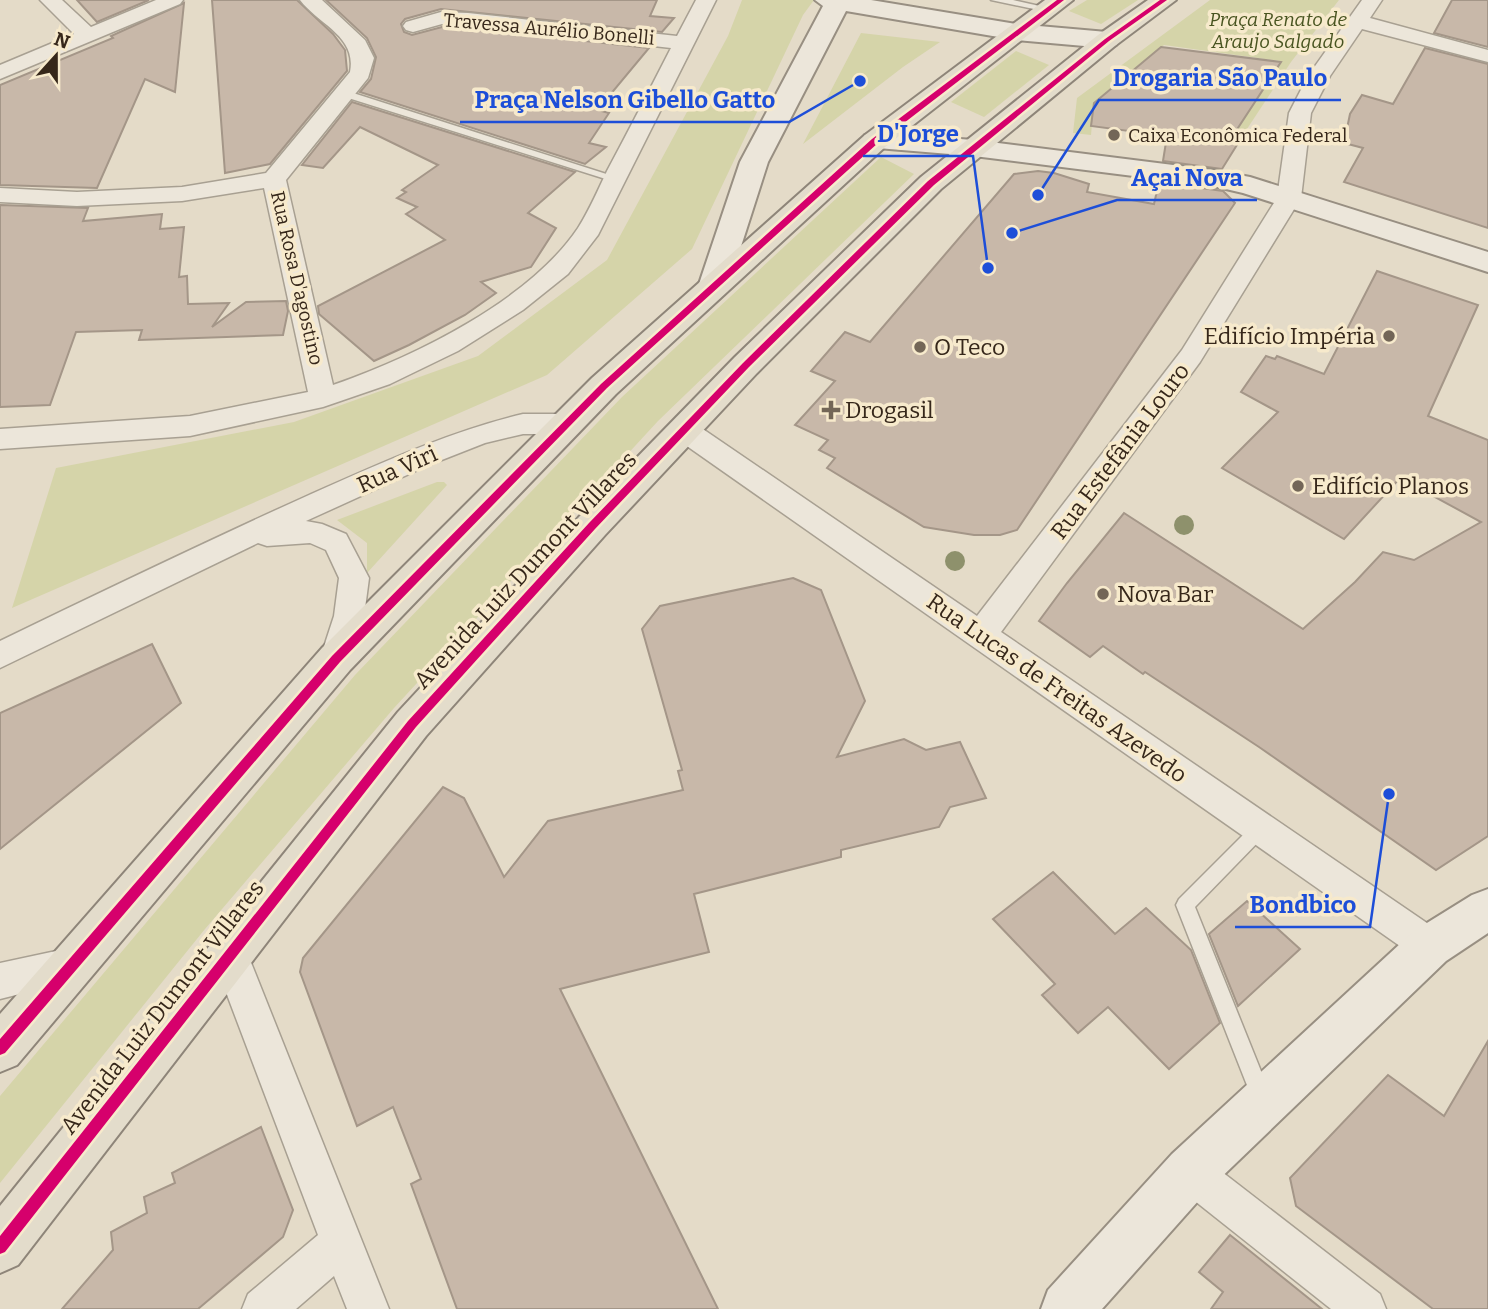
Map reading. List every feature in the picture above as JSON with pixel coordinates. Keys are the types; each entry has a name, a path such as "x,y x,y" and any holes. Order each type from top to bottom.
{"main road":[{"name":"Avenida Luiz Dumont Villares","path":"0,1247 412,724 592,526 746,365 906,207 1107,40 1164,0"},
{"path":"0,1049 337,659 604,386 874,141 1054,5"}],"street":[{"path":"50,0 88,36"},
{"path":"0,73 173,0"},
{"name":"Rua Rosa D'agostino","path":"310,0 358,44 363,58 360,74 346,94 274,179 302,293 323,398"},
{"path":"0,439 190,426 323,398 381,378 449,345 514,304 559,268 589,230 706,0"},
{"name":"Rua Estefânia Louro","path":"981,635 1191,356 1289,198 1300,113 1320,74 1372,0"},
{"path":"713,287 754,162 835,1 1016,32 1107,40"},
{"name":"Travessa Aurélio Bonelli","path":"413,26 440,18 468,19 686,43"},
{"path":"1357,21 1488,56"},
{"path":"874,141 974,148 1213,178 1250,186 1488,262"},
{"path":"0,195 77,199 183,194 274,179"},
{"name":"Rua Viri","path":"0,655 235,541 419,458 478,435 523,424 567,424"},
{"name":"Rua Lucas de Freitas Azevedo","path":"684,430 1430,946"},
{"name":"Rua Viri","path":"235,541 284,532 312,531 336,542 354,578 349,615 337,659"},
{"path":"1067,1309 1190,1172 1430,946 1488,909"},
{"path":"230,955 368,1309"},
{"path":"0,981 70,966"},
{"path":"1190,1172 1365,1309"},
{"path":"263,1309 342,1242"}],"lane":[{"path":"996,0 1054,5"},
{"path":"346,94 615,179"},
{"path":"1260,829 1185,905 1264,1102"}],"green space":[{"path":"742,0 814,0 803,15 692,249 547,375 12,608 56,468 294,422 478,356 607,260 728,36"},
{"path":"1087,0 1138,0 1101,24 1069,11"},
{"name":"Praça Renato de Araujo Salgado","path":"1210,0 1339,0 1291,62 1245,132 1228,130 1280,61 1164,45 1094,102 1091,135 1073,133 1077,98"},
{"path":"861,33 940,42 803,144"},
{"path":"1016,51 1049,65 984,117 951,102"},
{"path":"881,157 914,174 658,421 394,708 205,929 0,1183 0,1096 355,675 622,397"},
{"path":"437,482 447,485 367,573 367,543 337,520"}],"building":[{"path":"77,0 149,0 97,22"},
{"path":"212,0 297,0 333,34 345,50 347,71 270,164 225,173"},
{"path":"326,0 657,0 650,16 674,18 662,32 441,9 405,19 401,24 404,32 412,35 442,27 468,28 649,48 609,96 612,97 601,111 609,113 589,143 606,147 585,164 360,92 371,79 376,57 367,38"},
{"path":"1452,0 1488,0 1488,47 1434,33"},
{"path":"184,3 175,92 145,79 97,188 0,185 0,85 113,38 111,36"},
{"path":"1161,47 1281,62 1236,131 1245,132 1222,169 1163,161 1167,136 1091,126 1094,103"},
{"path":"1425,48 1488,64 1488,228 1344,182 1363,148 1344,143 1350,114 1362,95 1393,104"},
{"path":"352,102 575,172 528,213 556,228 531,267 481,282 496,293 465,315 374,361 319,314 318,306 445,240 406,214 417,207 397,198 406,192 402,190 438,165 360,127 323,168 302,165"},
{"path":"1038,171 1089,184 1087,192 1154,204 1159,182 1223,191 1235,203 1017,530 1000,535 974,535 924,527 827,468 835,458 819,450 828,440 795,425 835,381 811,371 845,332 870,342 1014,174"},
{"path":"0,205 88,208 83,221 162,214 160,229 184,227 179,277 187,276 188,304 229,303 212,327 246,302 286,301 288,311 283,335 139,340 142,330 76,332 50,405 0,407"},
{"path":"1377,271 1478,305 1428,416 1488,440 1488,836 1436,870 1259,747 1145,672 1143,674 1103,646 1090,657 1039,621 1124,513 1303,629 1355,582 1383,552 1414,560 1481,522 1400,478 1344,539 1222,468 1278,412 1241,392 1266,356 1275,359 1277,356 1324,374"},
{"path":"793,578 821,590 865,701 837,757 904,739 926,750 960,742 986,798 950,807 939,827 841,850 841,857 694,894 709,952 560,989 718,1309 457,1309 411,1184 421,1179 393,1107 357,1126 300,972 303,958 443,787 464,798 504,877 548,821 683,790 678,771 682,770 642,629 660,606"},
{"path":"152,644 181,703 0,849 0,713"},
{"path":"1053,872 1115,934 1146,908 1191,950 1220,1023 1169,1069 1108,1007 1078,1033 1042,995 1055,984 993,919"},
{"path":"1247,901 1300,949 1238,1006 1209,934"},
{"path":"1488,1041 1488,1309 1433,1309 1296,1206 1290,1178 1388,1075 1444,1116"},
{"path":"261,1127 293,1210 283,1237 198,1309 62,1309 113,1250 111,1232 147,1213 144,1197 175,1183 172,1173"},
{"path":"1230,1235 1322,1309 1211,1309 1223,1292 1199,1272"}],"cycle path":[{"path":"0,1049 336,659 604,386 875,141 1061,0"},
{"path":"0,1247 412,724 592,526 746,365 931,183 1107,40 1164,0"}],"place":[{"name":"Praça Nelson Gibello Gatto","path":"860,81"},
{"name":"Caixa Econômica Federal","path":"1114,135"},
{"name":"Drogaria São Paulo","path":"1038,195"},
{"name":"Açai Nova","path":"1012,233"},
{"name":"D'Jorge","path":"988,268"},
{"name":"Edifício Impéria","path":"1389,336"},
{"name":"O Teco","path":"920,347"},
{"name":"Drogasil","path":"831,410"},
{"name":"Edifício Planos","path":"1298,486"},
{"name":"Nova Bar","path":"1103,594"},
{"name":"Bondbico","path":"1389,794"}]}
